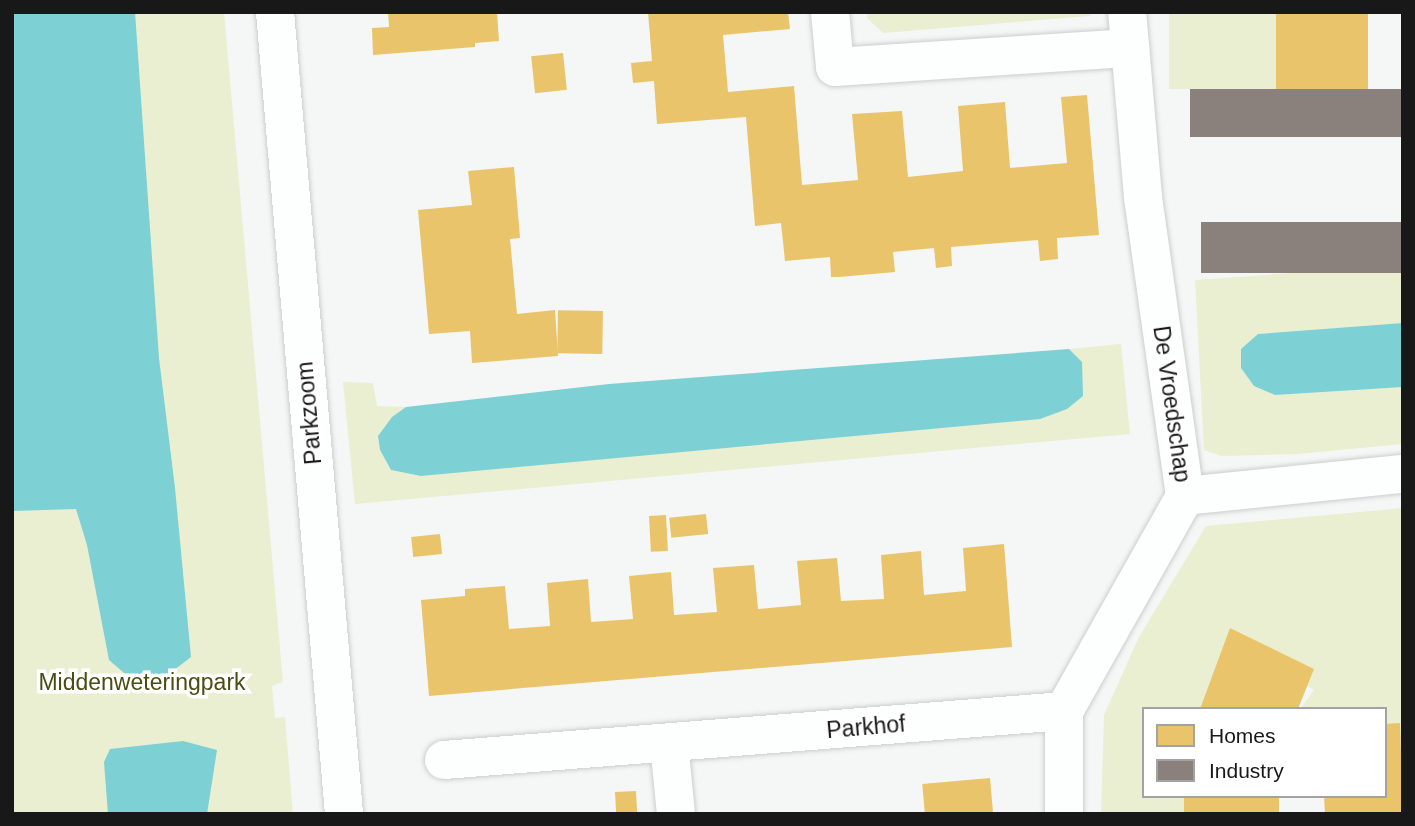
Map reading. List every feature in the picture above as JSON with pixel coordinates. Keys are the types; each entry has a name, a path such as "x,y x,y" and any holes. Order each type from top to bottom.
{"street":[{"name":"Parkzoom","path":"275,12 344,814"},
{"name":"De Vroedschap","path":"830,12 835,67 1129,30 1143,197 1185,496 1064,711 1064,814"},
{"path":"1185,496 1403,474"},
{"name":"Parkhof","path":"444,760 1064,711"},
{"path":"669,743 676,814"}],"green space":[{"name":"Middenweteringpark","path":"12,12 224,12 283,682 272,686 275,718 285,717 293,814 12,814"},
{"path":"867,12 1091,12 1090,16 883,33 867,18"},
{"path":"1169,12 1276,12 1276,89 1169,89"},
{"path":"1403,265 1403,323 1258,334 1241,349 1241,368 1254,386 1275,395 1403,387 1403,444 1298,454 1221,456 1204,450 1195,280"},
{"path":"1121,344 1130,434 355,504 343,382 373,383 377,406 406,407 392,417 378,436 380,450 391,470 421,476 545,463 1082,362 1069,349"},
{"path":"1403,508 1403,741 1387,743 1387,707 1301,707 1314,690 1243,647 1214,707 1142,707 1142,798 1201,798 1201,814 1101,814 1104,715 1139,637 1206,526"}],"water":[{"path":"12,12 135,12 159,358 191,657 169,674 130,678 109,660 87,545 76,509 12,511"},
{"path":"1403,323 1403,387 1275,395 1254,386 1241,368 1241,349 1258,334"},
{"path":"1069,349 1082,362 1083,396 1067,409 1040,419 421,476 391,470 380,450 378,436 392,417 406,407 609,384"},
{"path":"183,741 217,750 207,814 108,814 104,762 110,749"}],"building: Homes":[{"path":"388,12 497,12 499,41 475,43 475,47 373,55 372,28 389,27"},
{"path":"648,12 788,12 790,29 723,35 728,92 794,86 802,185 858,180 852,114 902,111 908,177 963,171 958,106 1005,102 1010,168 1067,163 1061,97 1087,95 1099,235 1057,238 1058,259 1040,261 1038,240 951,247 952,266 936,268 934,248 893,252 895,272 839,277 831,277 830,257 785,261 781,223 755,226 746,117 657,124 654,81 633,83 631,63 652,61"},
{"path":"1276,12 1368,12 1368,100 1276,100"},
{"path":"563,53 567,90 535,93 531,56"},
{"path":"514,167 520,238 510,239 517,314 555,310 558,356 472,363 470,331 429,334 418,210 472,205 468,171"},
{"path":"558,310 603,311 602,354 557,353"},
{"path":"706,514 708,534 671,538 669,518"},
{"path":"666,515 668,551 651,552 649,516"},
{"path":"440,534 442,554 413,557 411,537"},
{"path":"1004,544 1012,647 429,696 421,600 465,596 465,589 505,586 509,629 550,626 547,583 588,579 591,622 633,619 629,576 671,572 674,615 717,612 713,568 754,565 758,609 801,605 797,561 837,558 841,601 884,599 881,555 921,551 924,595 966,591 963,548"},
{"path":"1230,628 1314,669 1299,707 1201,707"},
{"path":"1400,723 1403,814 1325,814 1324,798 1387,798 1387,724"},
{"path":"990,778 993,812 925,814 922,784"},
{"path":"636,791 637,813 616,814 615,792"},
{"path":"1184,798 1279,798 1279,814 1184,814"}],"building: Industry":[{"path":"1190,89 1403,89 1403,137 1190,137"},
{"path":"1201,222 1403,222 1403,273 1201,273"}]}
